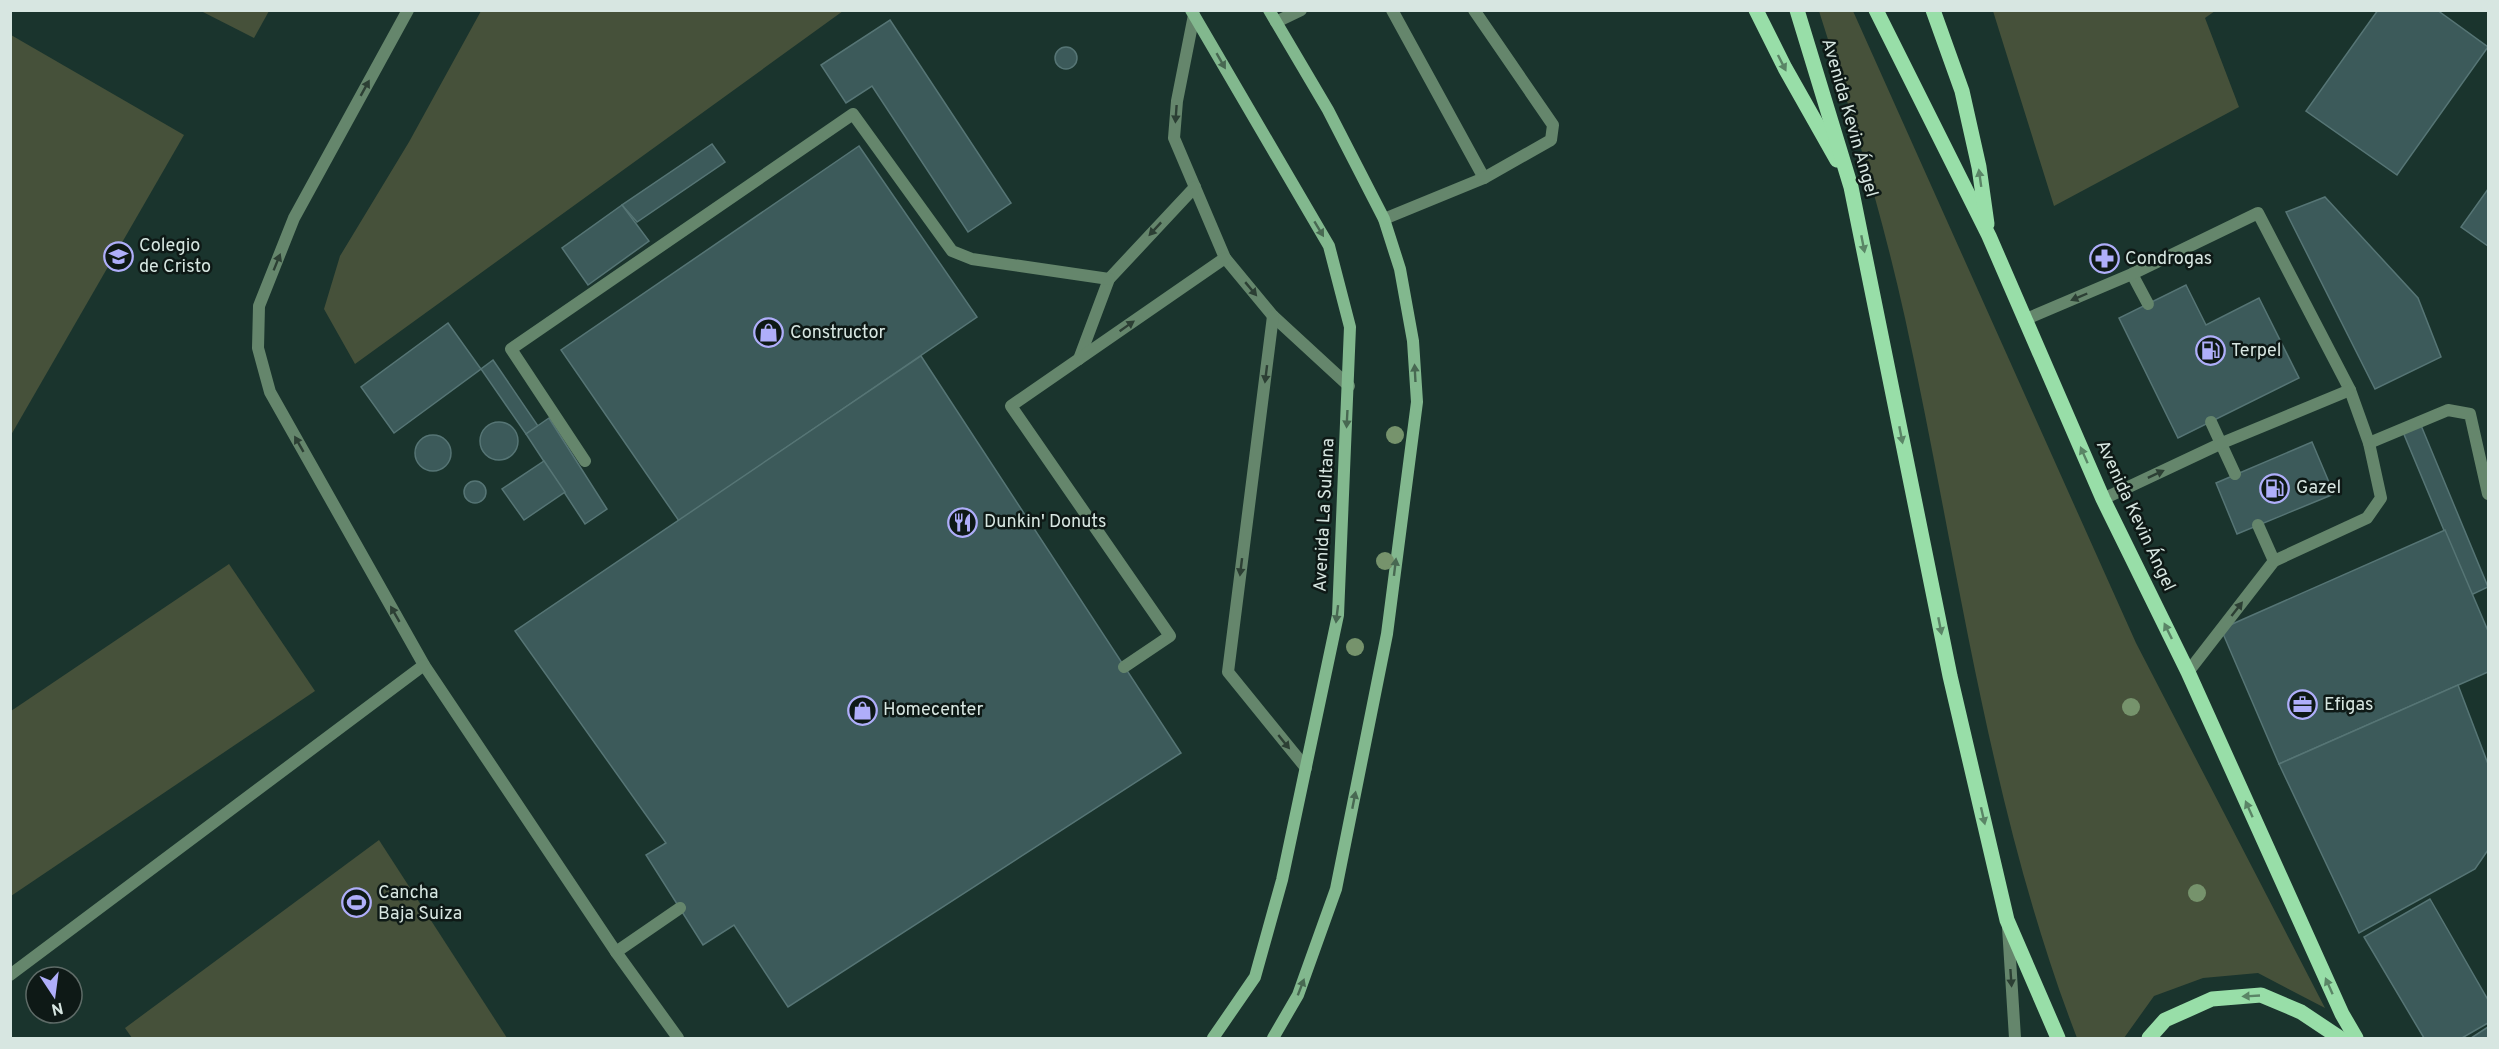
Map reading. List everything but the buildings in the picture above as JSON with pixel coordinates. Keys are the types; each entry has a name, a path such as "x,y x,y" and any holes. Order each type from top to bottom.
{"main road":[{"path":"1756,10 1785,68 1851,187"},
{"name":"Avenida Kevin Ángel","path":"1797,10 1851,187 1950,676 2007,920 2058,1038"},
{"name":"Avenida Kevin Ángel","path":"1876,10 1989,236 2103,499 2188,672 2342,1014 2356,1038"},
{"path":"1934,10 1962,91 1979,167 1989,236"},
{"path":"2150,1038 2165,1020 2212,999 2260,995 2301,1012 2340,1038"}],"street":[{"path":"408,10 294,218 259,306 258,348 270,392 424,665 616,952 678,1038"},
{"path":"1269,10 1328,110 1384,219 1400,269 1413,341 1416,402 1387,634 1336,889 1298,995 1273,1038"},
{"path":"1276,22 1301,10"},
{"path":"1392,10 1484,178"},
{"path":"1384,219 1484,178 1551,140 1553,125 1474,10"},
{"path":"1193,13 1177,101 1174,138 1225,258 1273,316 1348,386"},
{"name":"Avenida La Sultana","path":"1193,13 1329,246 1350,327 1338,615 1282,880 1255,976 1213,1038"},
{"path":"585,461 511,349 853,114 952,251 972,259 1109,279"},
{"path":"1079,359 1109,279 1195,187"},
{"path":"2024,320 2132,274 2258,213 2350,390 2369,443 2381,498 2367,518 2274,561 2188,672"},
{"path":"1124,667 1170,636 1011,406 1225,258"},
{"path":"2132,274 2148,304"},
{"path":"1273,316 1228,672 1306,768"},
{"path":"2103,499 2222,443 2350,390"},
{"path":"2369,443 2448,410 2470,414 2488,494"},
{"path":"2211,422 2235,474"},
{"path":"2258,525 2274,561"},
{"path":"10,975 424,665"},
{"path":"616,952 680,908"},
{"path":"2007,920 2015,1038"}],"green space":[{"path":"201,11 269,11 254,38"},
{"path":"481,11 843,11 355,364 324,309 340,256 409,142"},
{"path":"1819,11 1853,11 2136,643 2325,1008 2258,973 2203,978 2154,996 2124,1038 2077,1038 2046,951 1997,772 1896,279 1865,163"},
{"path":"1993,11 2215,11 2205,18 2239,107 2054,206"},
{"path":"11,35 184,135 11,435"},
{"path":"229,564 315,691 11,896 11,711"},
{"name":"Cancha Baja Suiza","path":"379,840 507,1038 132,1038 125,1028"}],"place":[{"name":"Colegio de Cristo","path":"118,256"},
{"name":"Condrogas","path":"2104,259"},
{"name":"Constructor","path":"769,333"},
{"name":"Terpel","path":"2210,351"},
{"name":"Gazel","path":"2275,488"},
{"name":"Dunkin' Donuts","path":"963,522"},
{"name":"Efigas","path":"2303,705"},
{"name":"Homecenter","path":"862,710"},
{"name":"Cancha Baja Suiza","path":"357,903"}]}
